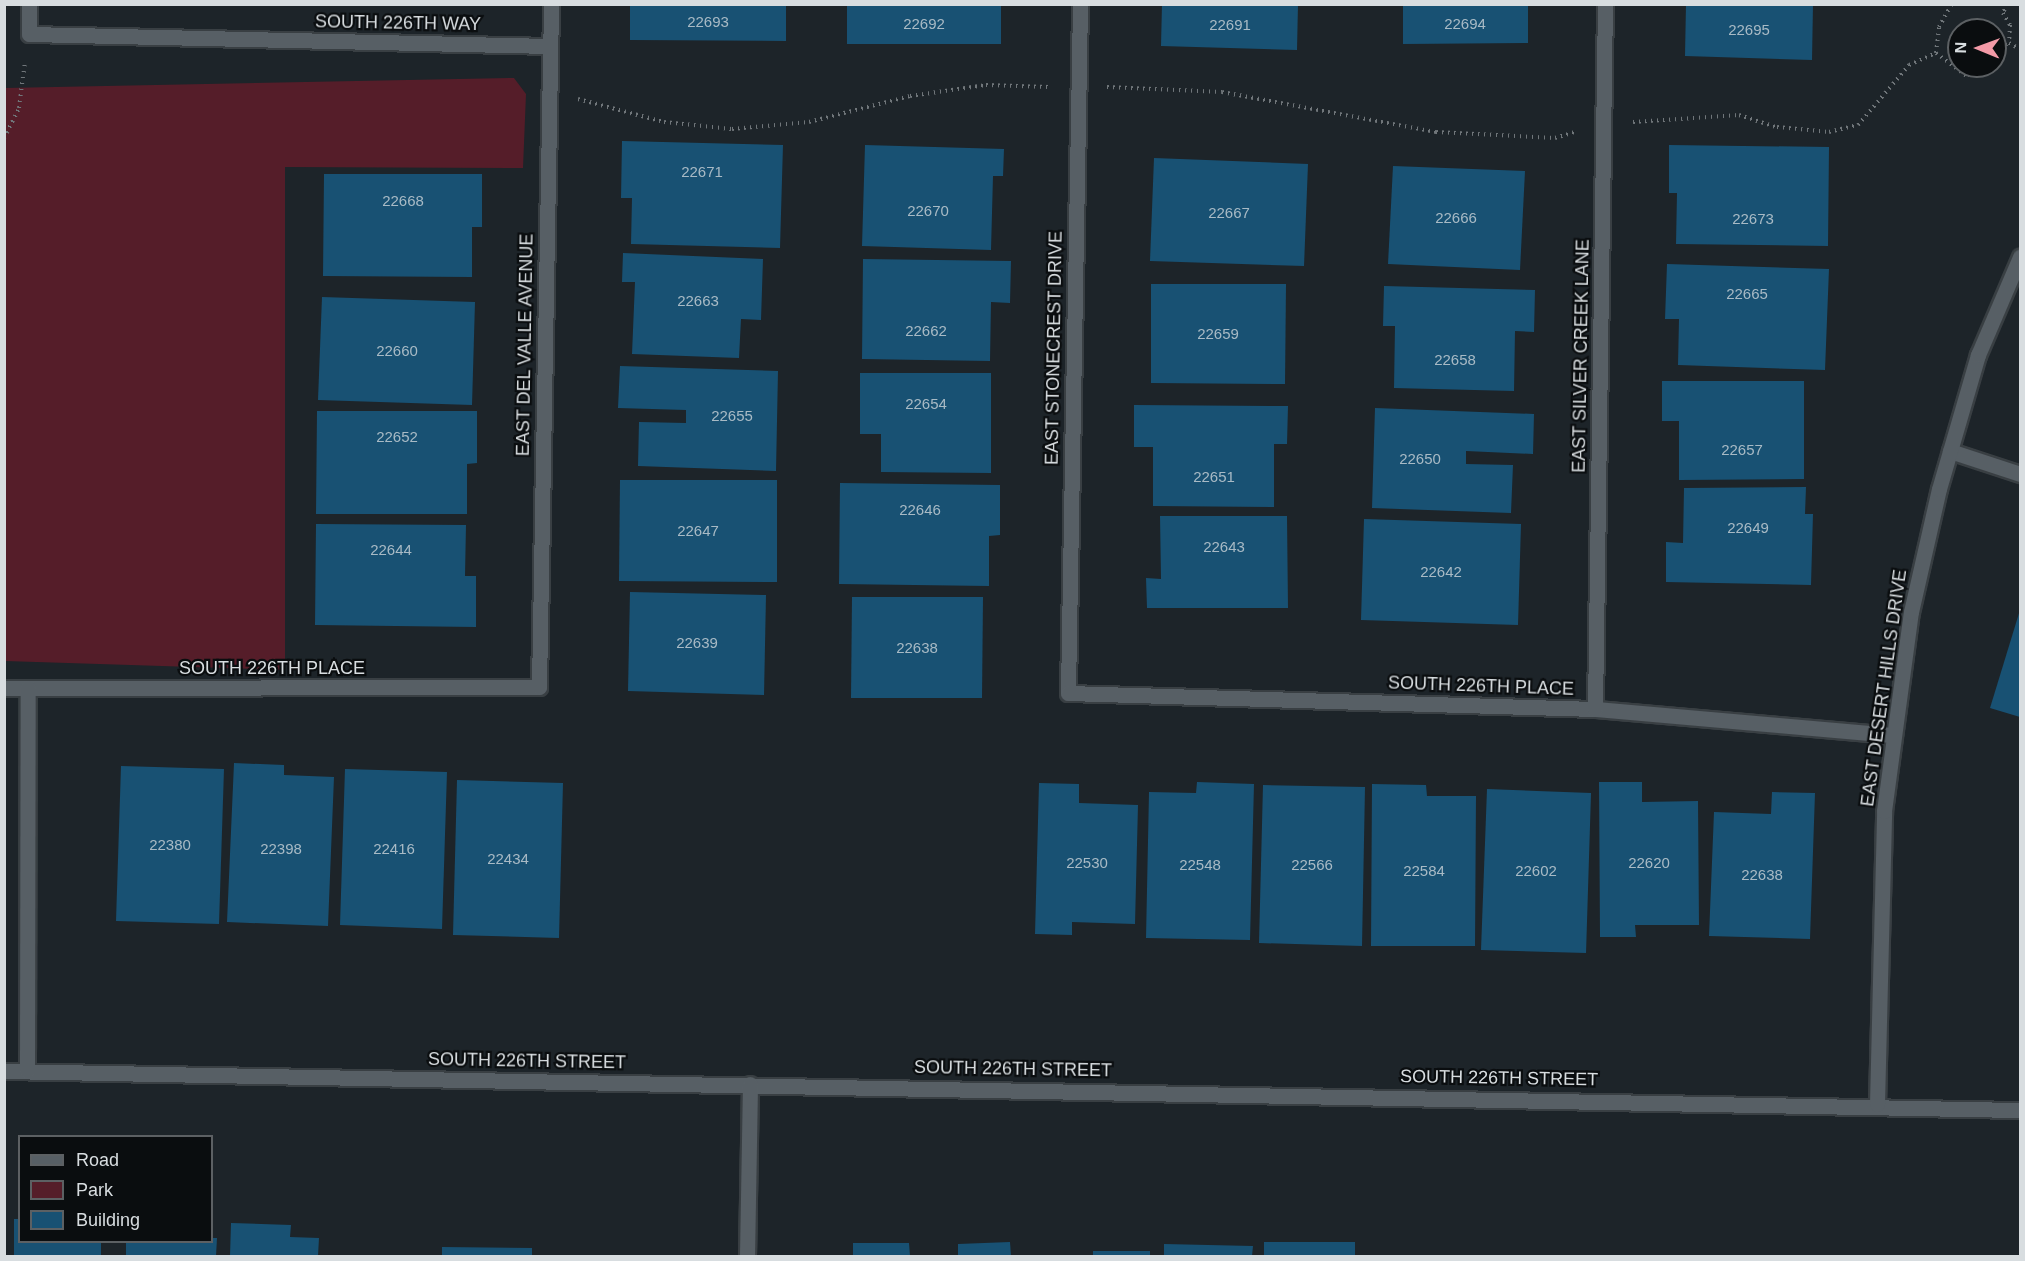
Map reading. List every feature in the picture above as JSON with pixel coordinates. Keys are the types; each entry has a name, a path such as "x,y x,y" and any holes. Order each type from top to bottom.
{"street":[{"path":"28,34 29,4"},
{"name":"EAST DEL VALLE AVENUE","path":"539,687 550,4"},
{"name":"EAST STONECREST DRIVE","path":"1068,693 1080,4"},
{"name":"EAST SILVER CREEK LANE","path":"1595,709 1605,4"},
{"name":"SOUTH 226TH WAY","path":"28,34 550,46"},
{"name":"EAST DESERT HILLS DRIVE","path":"1877,1104 1884,812 1911,612 1950,451 1978,355 2020,257"},
{"path":"1950,451 2020,474"},
{"name":"SOUTH 226TH PLACE","path":"4,688 539,687"},
{"path":"27,1071 28,688"},
{"name":"SOUTH 226TH PLACE","path":"1068,693 1595,709 1893,735"},
{"name":"SOUTH 226TH STREET","path":"4,1071 1877,1104 2020,1110"},
{"path":"747,1257 750,1084"}],"path":[{"path":"1936,53 1939,27 1952,4"},
{"path":"2007,4 2002,13 2010,25 2009,42 2020,49"},
{"path":"4,138 19,108 28,34"},
{"path":"549,90 664,122 732,129 808,122 910,96 986,85 1222,92 1436,132 1555,138 1604,125 1739,115 1777,127 1829,132 1858,124 1909,65 1936,53"},
{"path":"1936,53 1947,61"}],"green space":[{"path":"514,78 526,94 523,168 285,167 285,670 5,661 5,88"}],"building":[{"path":"630,4 786,4 786,41 630,40"},
{"path":"847,4 1001,4 1001,44 847,44"},
{"path":"1162,4 1298,4 1297,50 1161,46"},
{"path":"1403,4 1528,4 1528,43 1403,44"},
{"path":"1686,4 1813,4 1812,60 1685,56"},
{"path":"622,141 783,145 780,248 631,244 632,198 621,198"},
{"path":"865,145 1004,149 1003,176 993,176 991,250 862,246"},
{"path":"1669,145 1829,147 1828,246 1676,244 1677,193 1669,193"},
{"path":"1154,158 1308,164 1304,266 1150,261"},
{"path":"1393,166 1525,171 1520,270 1388,264"},
{"path":"324,174 482,174 482,227 472,227 472,277 323,276"},
{"path":"623,253 763,259 761,320 741,319 739,358 632,354 635,282 622,282"},
{"path":"863,259 1011,261 1010,303 991,302 990,361 862,359"},
{"path":"1667,264 1829,269 1825,370 1678,365 1679,319 1665,319"},
{"path":"1151,284 1286,284 1285,384 1151,383"},
{"path":"1384,286 1535,290 1534,332 1515,331 1514,391 1394,388 1395,326 1383,326"},
{"path":"322,297 475,302 472,405 318,400"},
{"path":"620,366 778,371 776,471 638,466 639,422 686,423 686,410 618,408"},
{"path":"860,373 991,373 991,473 881,472 881,434 860,434"},
{"path":"1662,381 1804,381 1804,479 1679,480 1679,421 1662,421"},
{"path":"1134,405 1288,406 1287,444 1274,444 1274,507 1153,506 1153,447 1134,447"},
{"path":"1375,408 1534,414 1533,454 1466,451 1466,464 1513,465 1511,513 1372,508"},
{"path":"317,411 477,411 477,463 467,464 467,514 316,514"},
{"path":"620,480 777,480 777,582 619,581"},
{"path":"840,483 1000,485 1000,535 989,536 989,586 839,584"},
{"path":"1806,487 1805,514 1813,514 1811,585 1666,582 1666,542 1683,543 1684,488"},
{"path":"1160,516 1287,516 1288,608 1147,608 1146,578 1161,579"},
{"path":"1364,519 1521,524 1518,625 1361,620"},
{"path":"316,524 466,525 465,576 476,576 476,627 315,625"},
{"path":"630,592 766,595 764,695 628,691"},
{"path":"852,597 983,597 982,698 851,698"},
{"path":"2020,610 2020,717 1990,708"},
{"path":"234,763 284,765 284,775 334,777 328,926 227,922"},
{"path":"121,766 224,769 219,924 116,921"},
{"path":"345,769 447,772 442,929 340,925"},
{"path":"457,780 563,783 559,938 453,935"},
{"path":"1197,782 1254,784 1250,940 1146,938 1149,792 1196,793"},
{"path":"1599,782 1642,782 1642,802 1698,801 1699,925 1635,925 1636,937 1600,937"},
{"path":"1039,783 1079,784 1079,803 1138,805 1135,924 1072,922 1072,935 1035,934"},
{"path":"1372,784 1426,785 1427,796 1476,796 1475,946 1371,946"},
{"path":"1263,785 1365,787 1362,946 1259,943"},
{"path":"1487,789 1591,793 1586,953 1481,950"},
{"path":"1772,792 1815,793 1810,939 1709,936 1714,812 1771,814"},
{"path":"14,1219 18,1219 18,1243 101,1243 101,1256 14,1256"},
{"path":"231,1223 291,1225 290,1237 319,1238 318,1256 230,1256"},
{"path":"213,1238 217,1238 216,1256 126,1256 126,1243 213,1243"},
{"path":"1010,1242 1011,1256 958,1256 958,1244"},
{"path":"1264,1242 1355,1242 1355,1256 1264,1256"},
{"path":"853,1243 909,1243 910,1256 853,1256"},
{"path":"1164,1244 1253,1246 1252,1256 1164,1256"},
{"path":"442,1247 532,1248 532,1256 442,1256"},
{"path":"1093,1251 1150,1251 1150,1256 1093,1256"}]}
